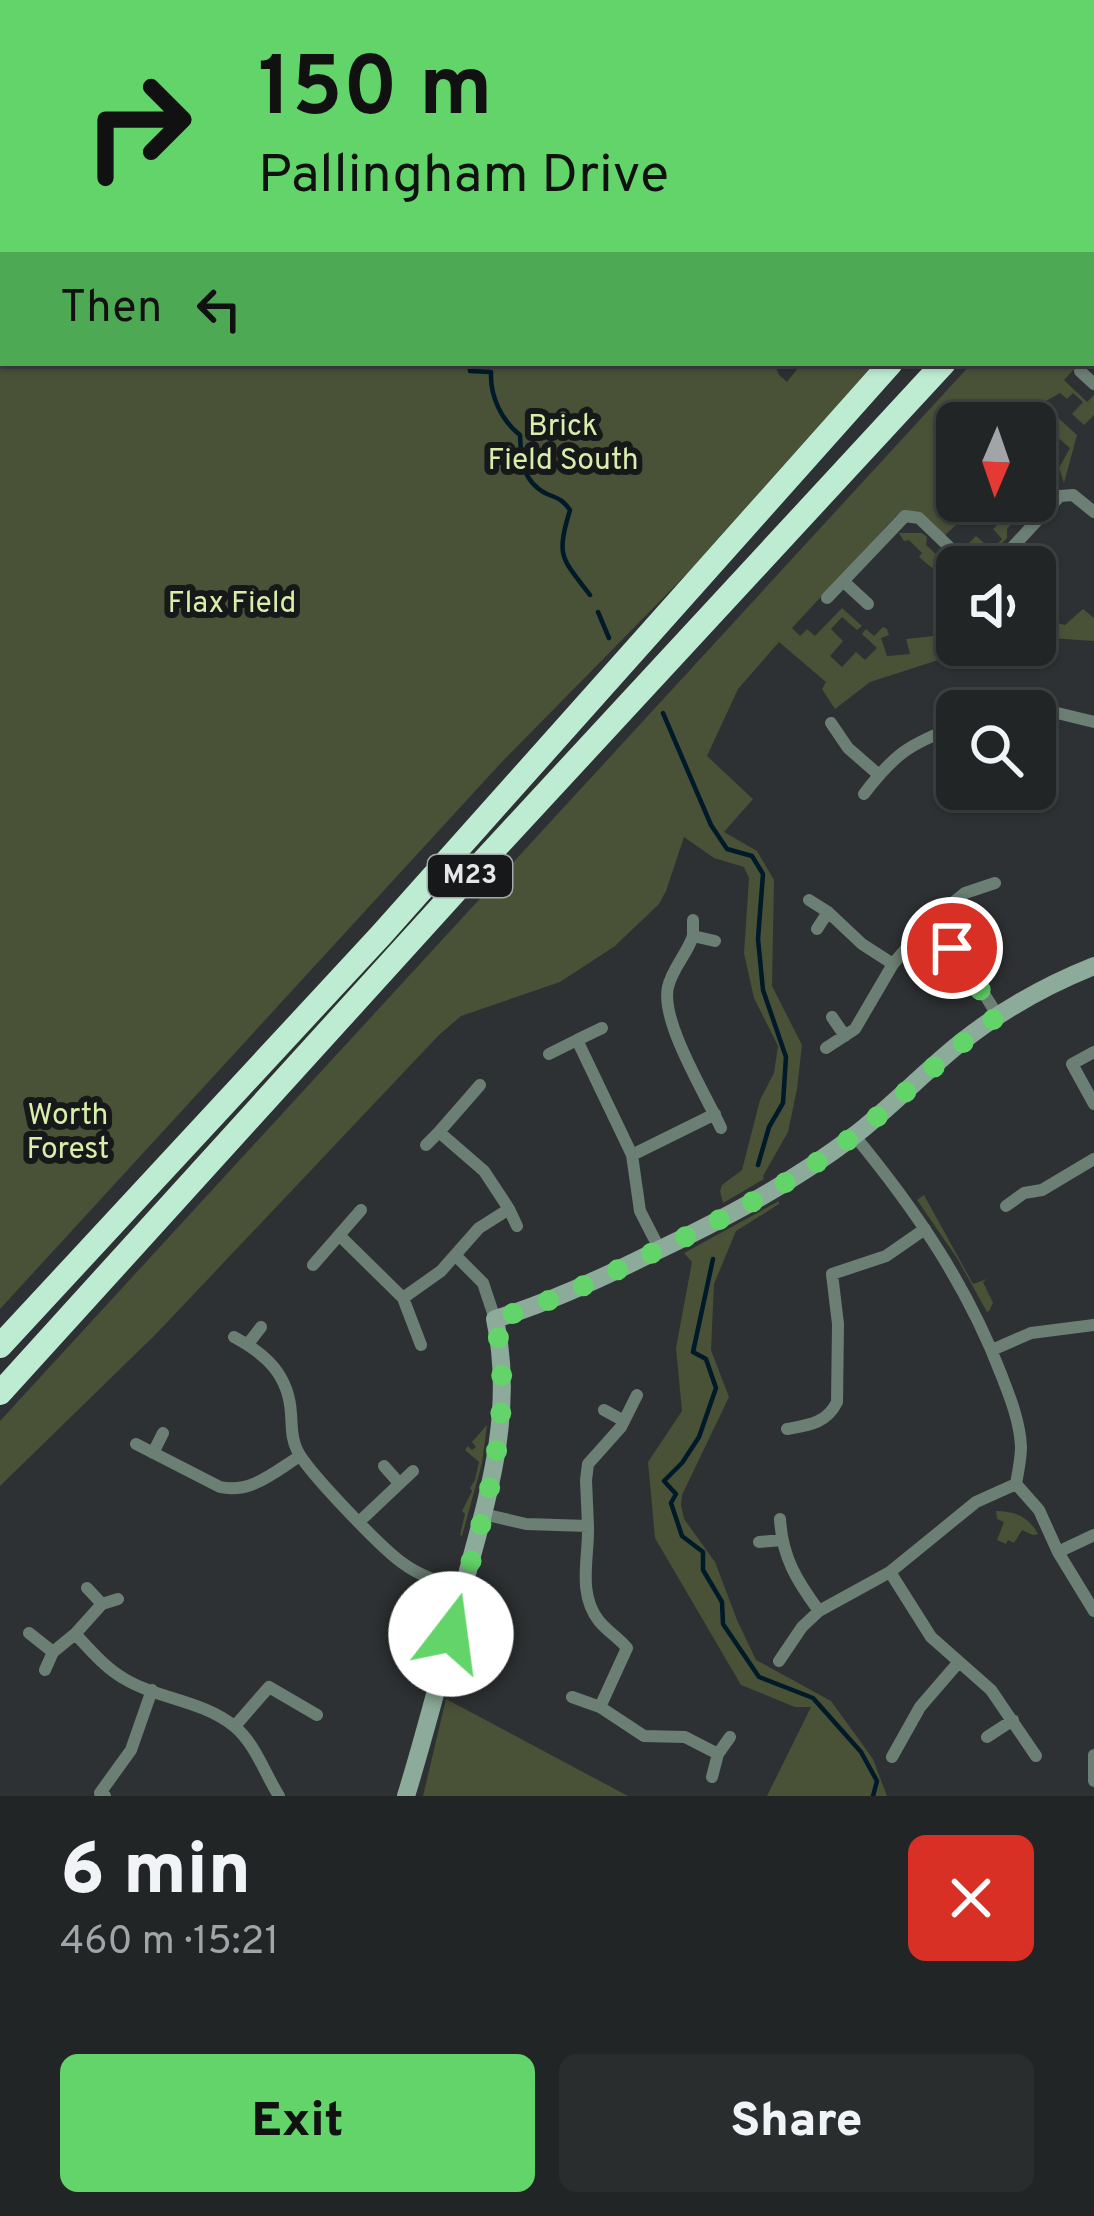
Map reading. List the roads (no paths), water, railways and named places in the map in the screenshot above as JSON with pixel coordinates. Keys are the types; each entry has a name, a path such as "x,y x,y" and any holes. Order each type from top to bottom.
{"highway":[{"name":"M23","path":"0,1346 381,935 888,366"},
{"name":"M23","path":"0,1393 941,366"}],"street":[{"path":"1080,370 1094,384"},
{"path":"1014,546 1060,496 1073,495 1094,512"},
{"path":"827,598 901,518 919,518 948,546"},
{"path":"843,581 868,604"},
{"path":"1056,713 1094,722"},
{"path":"831,723 843,742 878,775"},
{"path":"864,794 909,746 936,735"},
{"path":"830,753 843,742"},
{"path":"968,869 974,888"},
{"path":"826,1048 859,1023 893,964 928,922 974,888 995,884"},
{"path":"809,900 893,964"},
{"path":"817,929 828,911"},
{"path":"693,920 693,936 670,981 668,1009 721,1128"},
{"path":"928,922 962,959 998,1016"},
{"path":"693,936 715,941"},
{"path":"495,1319 569,1292 774,1192 854,1135 961,1042 1052,985 1094,966"},
{"path":"832,1017 845,1036"},
{"path":"549,1054 602,1028"},
{"path":"577,1040 632,1155 640,1211 659,1250"},
{"path":"1057,1072 1094,1052"},
{"path":"1072,1064 1094,1104"},
{"path":"426,1145 480,1085"},
{"path":"632,1155 715,1114"},
{"path":"440,1132 484,1171 518,1226"},
{"path":"854,1135 926,1229 964,1290 992,1350 1019,1432 1016,1484"},
{"path":"1006,1206 1094,1159"},
{"path":"1014,1176 1024,1193"},
{"path":"404,1298 456,1256 479,1228 509,1209"},
{"path":"313,1265 361,1210"},
{"path":"788,1429 814,1424 831,1412 837,1397 838,1324 825,1274 886,1256 926,1229"},
{"path":"340,1236 404,1298 421,1345"},
{"path":"406,1796 483,1514 501,1428 502,1368 495,1319 483,1283 456,1256"},
{"path":"992,1350 1031,1333 1094,1325"},
{"path":"248,1344 260,1327"},
{"path":"234,1337 274,1365 285,1383 300,1456 405,1566 463,1589"},
{"path":"600,1707 627,1648 600,1622 587,1598 586,1480 589,1464 624,1421 638,1395"},
{"path":"604,1410 624,1421"},
{"path":"814,1424 820,1441"},
{"path":"152,1453 163,1433"},
{"path":"136,1444 233,1490 254,1485 300,1456"},
{"path":"384,1466 399,1483"},
{"path":"360,1522 413,1471"},
{"path":"1016,1484 1039,1510 1094,1611"},
{"path":"778,1661 819,1611 890,1572 976,1502 1016,1484"},
{"path":"483,1514 518,1523 588,1526"},
{"path":"780,1519 790,1569 819,1611"},
{"path":"1058,1552 1094,1535"},
{"path":"759,1542 782,1540"},
{"path":"890,1572 931,1637 991,1690 1036,1756"},
{"path":"87,1588 102,1604"},
{"path":"45,1670 53,1652 102,1604 118,1598"},
{"path":"29,1634 53,1652"},
{"path":"75,1634 124,1679 235,1726 279,1796"},
{"path":"892,1757 920,1707 958,1663"},
{"path":"235,1726 264,1682 317,1715"},
{"path":"87,1784 103,1794 131,1750 152,1690"},
{"path":"572,1697 600,1707 644,1736 685,1737 718,1754"},
{"path":"987,1737 1013,1720"},
{"path":"903,1736 921,1745"},
{"path":"712,1777 718,1754 730,1737"},
{"path":"1094,1755 1094,1781"}],"waterway":[{"path":"469,366 470,371 491,372 498,407 520,435 528,476 570,510 564,556 590,595"},
{"path":"598,612 609,638"},
{"path":"663,713 711,825 727,849 752,856 763,874 758,939 763,990 786,1057 783,1103 769,1127 758,1165"},
{"path":"713,1259 693,1352 706,1359 716,1388 699,1437 664,1481 676,1494 671,1503 682,1536 703,1552 703,1570 722,1602 723,1624 759,1677 813,1698 861,1752 877,1781 873,1796"}],"park label":[{"name":"Brick Field South","path":"563,444"},
{"name":"Flax Field","path":"232,604"},
{"name":"Worth Forest","path":"68,1133"}]}
